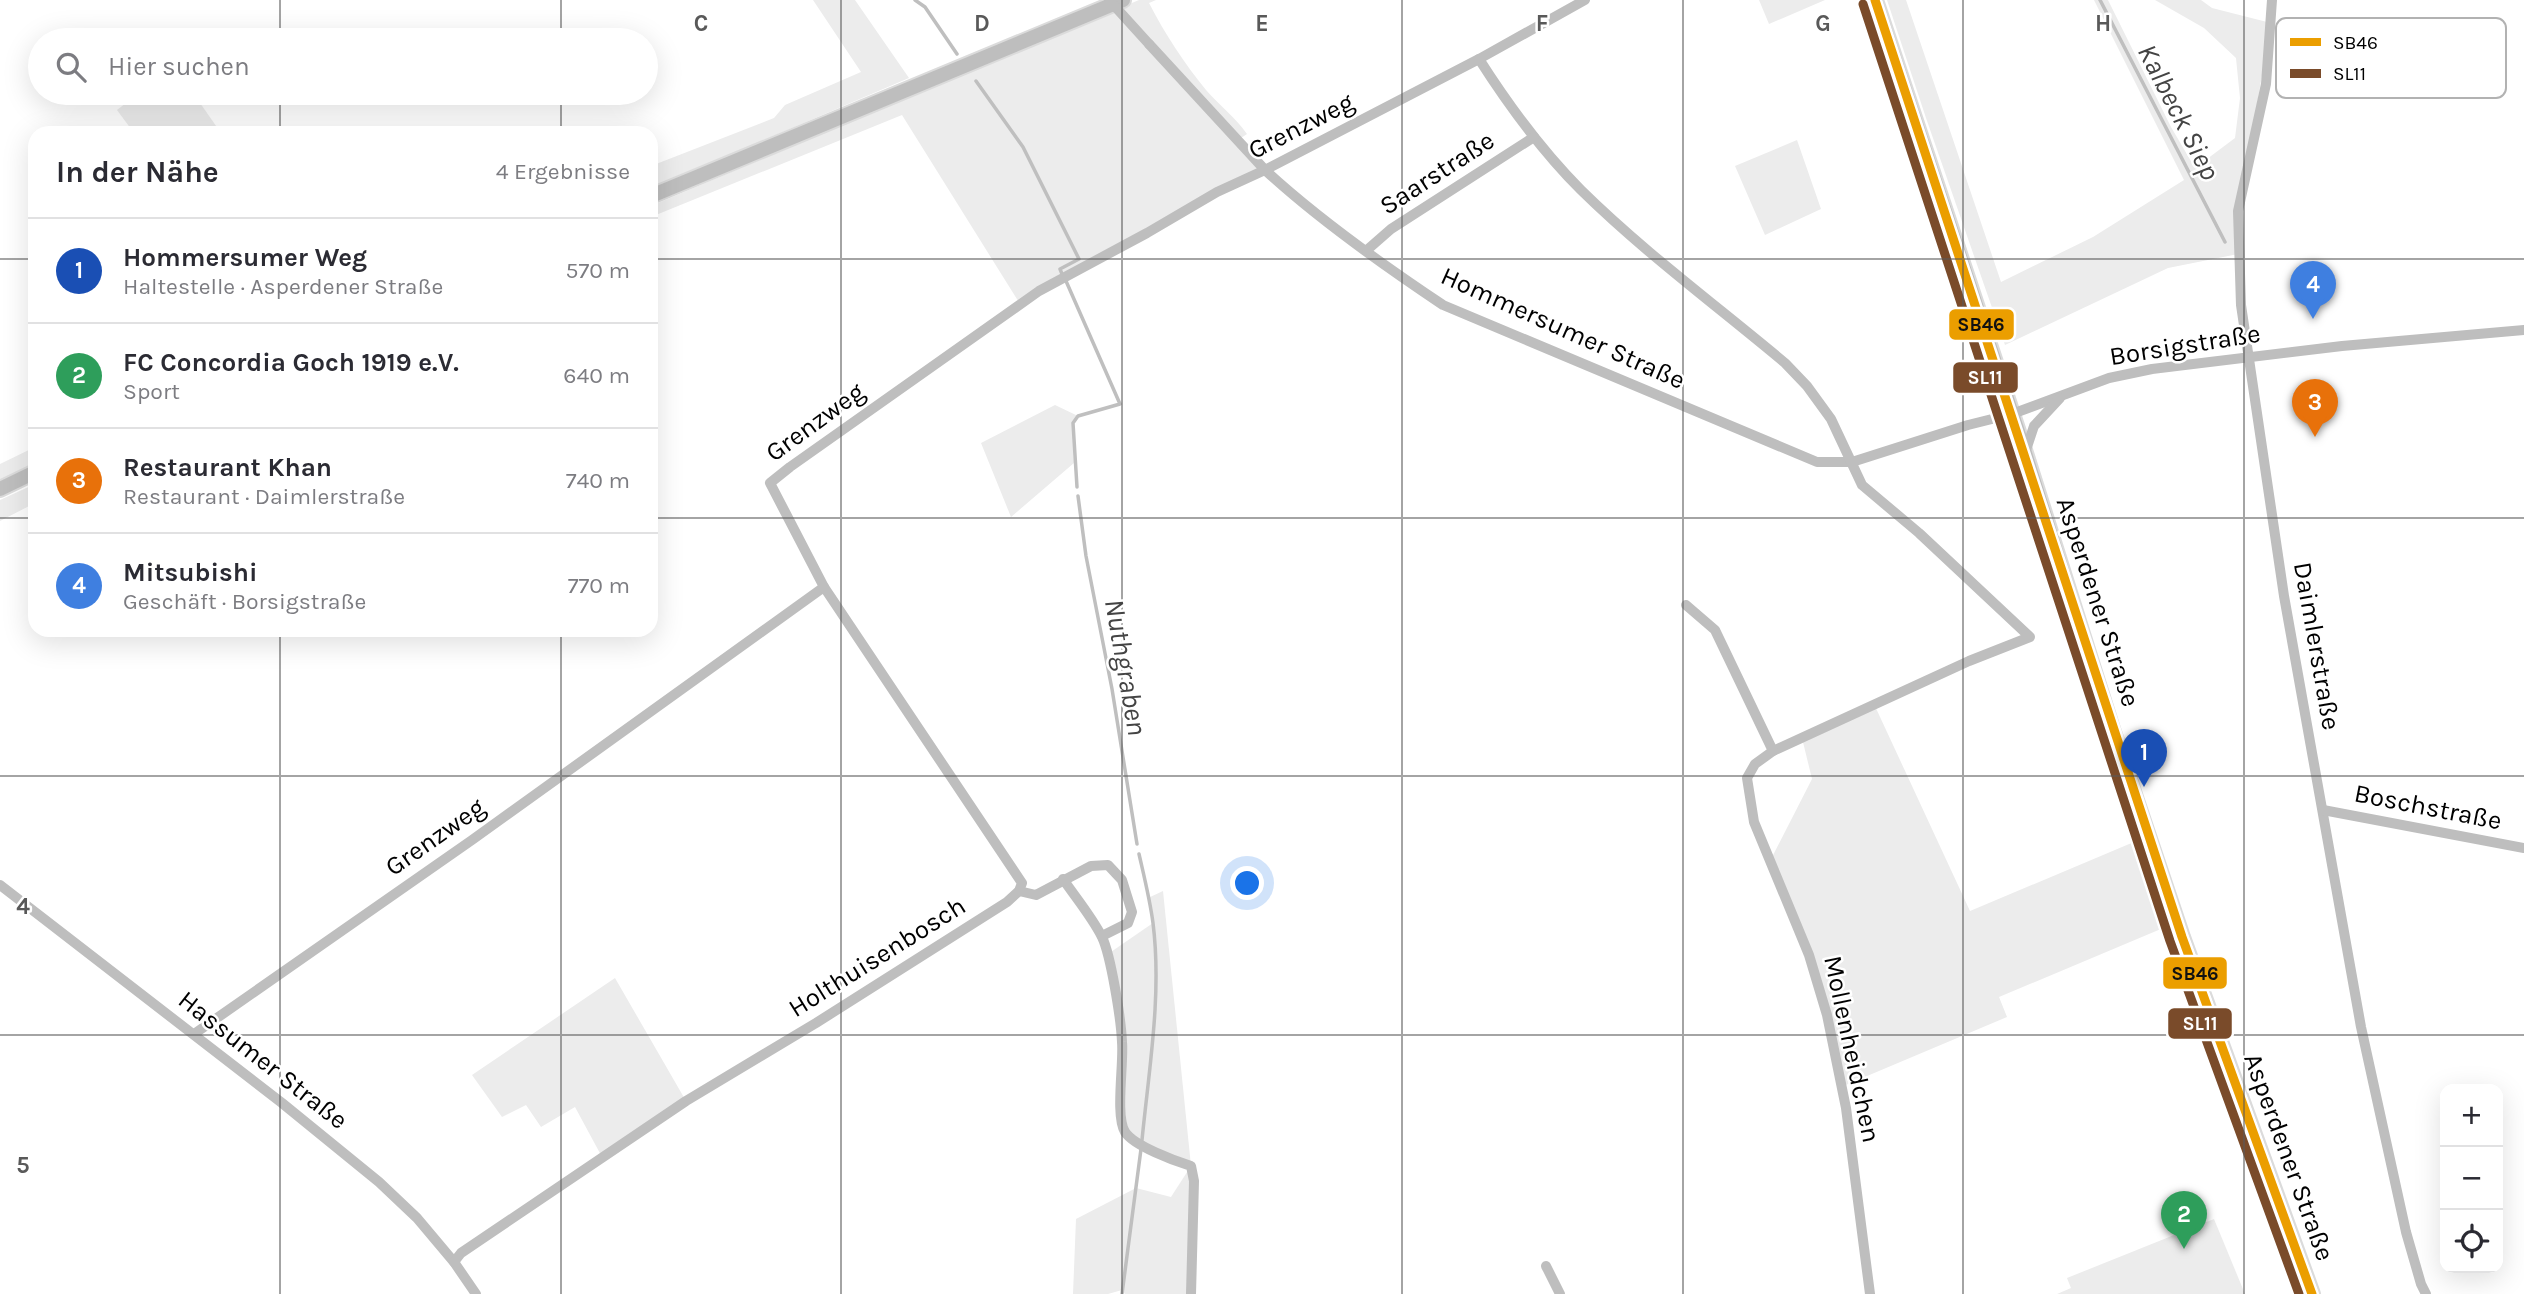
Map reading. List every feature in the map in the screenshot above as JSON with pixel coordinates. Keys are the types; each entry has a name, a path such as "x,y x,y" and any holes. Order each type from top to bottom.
{"main road":[{"path":"658,193 1123,0"},
{"name":"Asperdener Straße","path":"1875,0 2025,453 2112,729 2178,924 2312,1294"},
{"path":"0,489 28,475"}],"street":[{"name":"Hommersumer Straße","path":"1109,0 1285,189 1443,304 1817,462 1852,462 1968,425 2012,414"},
{"name":"Grenzweg","path":"194,1034 472,840 824,587 770,484 1039,291 1217,192 1265,170 1479,59 1585,0"},
{"name":"Daimlerstraße","path":"2272,0 2266,84 2238,211 2238,265 2248,358 2284,596 2361,1027 2406,1232 2426,1294"},
{"path":"1479,59 1512,110 1580,189 1785,363 1807,386 1831,419 1852,462"},
{"name":"Saarstraße","path":"1367,250 1391,229 1534,136"},
{"name":"Borsigstraße","path":"2012,414 2109,378 2152,369 2524,330"},
{"name":"Borsigstraße","path":"2025,453 2034,426 2064,394"},
{"name":"Mollenheidchen","path":"1852,462 1862,485 1919,533 2030,637 1969,661 1773,751 1755,764 1747,778 1754,822 1810,955 1826,1015 1846,1108 1870,1294"},
{"path":"824,587 1022,883 1019,891 1036,895 1063,879 1101,864 1108,865 1117,873 1131,903 1131,917 1122,927 1101,936"},
{"path":"1686,605 1715,630 1773,751"},
{"name":"Boschstraße","path":"2323,810 2524,848"},
{"path":"1063,879 1101,936 1108,954 1122,1040 1121,1118 1126,1133 1145,1147 1191,1166 1194,1181 1191,1294"},
{"name":"Hassumer Straße","path":"0,885 194,1034 379,1182 417,1218 454,1262 476,1294"},
{"name":"Holthuisenbosch","path":"454,1262 461,1253 685,1101 816,1023 1007,902 1019,891"},
{"path":"1546,1266 1560,1294"}],"shaded area":[{"path":"813,0 855,0 909,78 658,185 658,163 774,118 785,105 861,72"},
{"path":"1139,0 1156,0 1149,3 1175,48 1206,90 1247,134 1238,140 1265,170 1020,304 902,115 658,214 658,203"},
{"path":"1759,0 1825,0 1769,24"},
{"path":"1887,0 1906,0 2001,282 2093,237 2184,180 2094,0 2108,0 2171,127 2195,168 2235,138 2240,98 2236,58 2204,28 2155,0 2201,0 2212,8 2271,23 2246,168 2238,254 2168,268 2005,345"},
{"path":"123,105 201,105 216,126 129,126 117,110"},
{"path":"1797,140 1821,209 1765,235 1735,166"},
{"path":"1055,405 1078,416 1073,423 1074,463 1011,517 981,443"},
{"path":"28,450 28,468 0,482 0,464"},
{"path":"28,487 28,507 0,521 0,500"},
{"path":"1874,704 1970,911 2141,839 2168,926 1999,997 2007,1017 1841,1087 1827,1015 1770,861 1812,779 1802,738"},
{"path":"1163,891 1191,1166 1126,1133 1122,1040 1108,954 1153,923 1148,898"},
{"path":"615,978 686,1101 602,1157 575,1107 541,1127 526,1105 502,1117 472,1075"},
{"path":"1191,1166 1191,1294 1125,1294 1122,1290 1108,1294 1073,1294 1076,1219 1136,1188 1171,1197"},
{"path":"2214,1219 2245,1294 2057,1294 2071,1288 2067,1278"}],"waterway":[{"name":"Nuthgraben","path":"915,0 925,7 957,54"},
{"name":"Kalbeck Siep","path":"2100,0 2225,242"},
{"name":"Nuthgraben","path":"976,81 1023,147 1079,259 1060,269 1062,274"},
{"name":"Nuthgraben","path":"1066,281 1120,404 1078,416 1073,423 1077,487"},
{"name":"Nuthgraben","path":"1078,496 1086,556 1112,689 1137,844"},
{"name":"Nuthgraben","path":"1139,854 1153,923 1156,977 1154,1032 1142,1140"},
{"name":"Nuthgraben","path":"1122,1294 1141,1149"}],"transit line":[{"name":"SB46","path":"1875,0 2182,937 2312,1294"},
{"name":"SL11","path":"1863,4 2170,941 2299,1294"}],"place":[{"name":"Mitsubishi","path":"2313,319"},
{"name":"Restaurant Khan","path":"2315,437"},
{"name":"Hommersumer Weg","path":"2144,787"},
{"name":"FC Concordia Goch 1919 e.V.","path":"2184,1249"}]}
